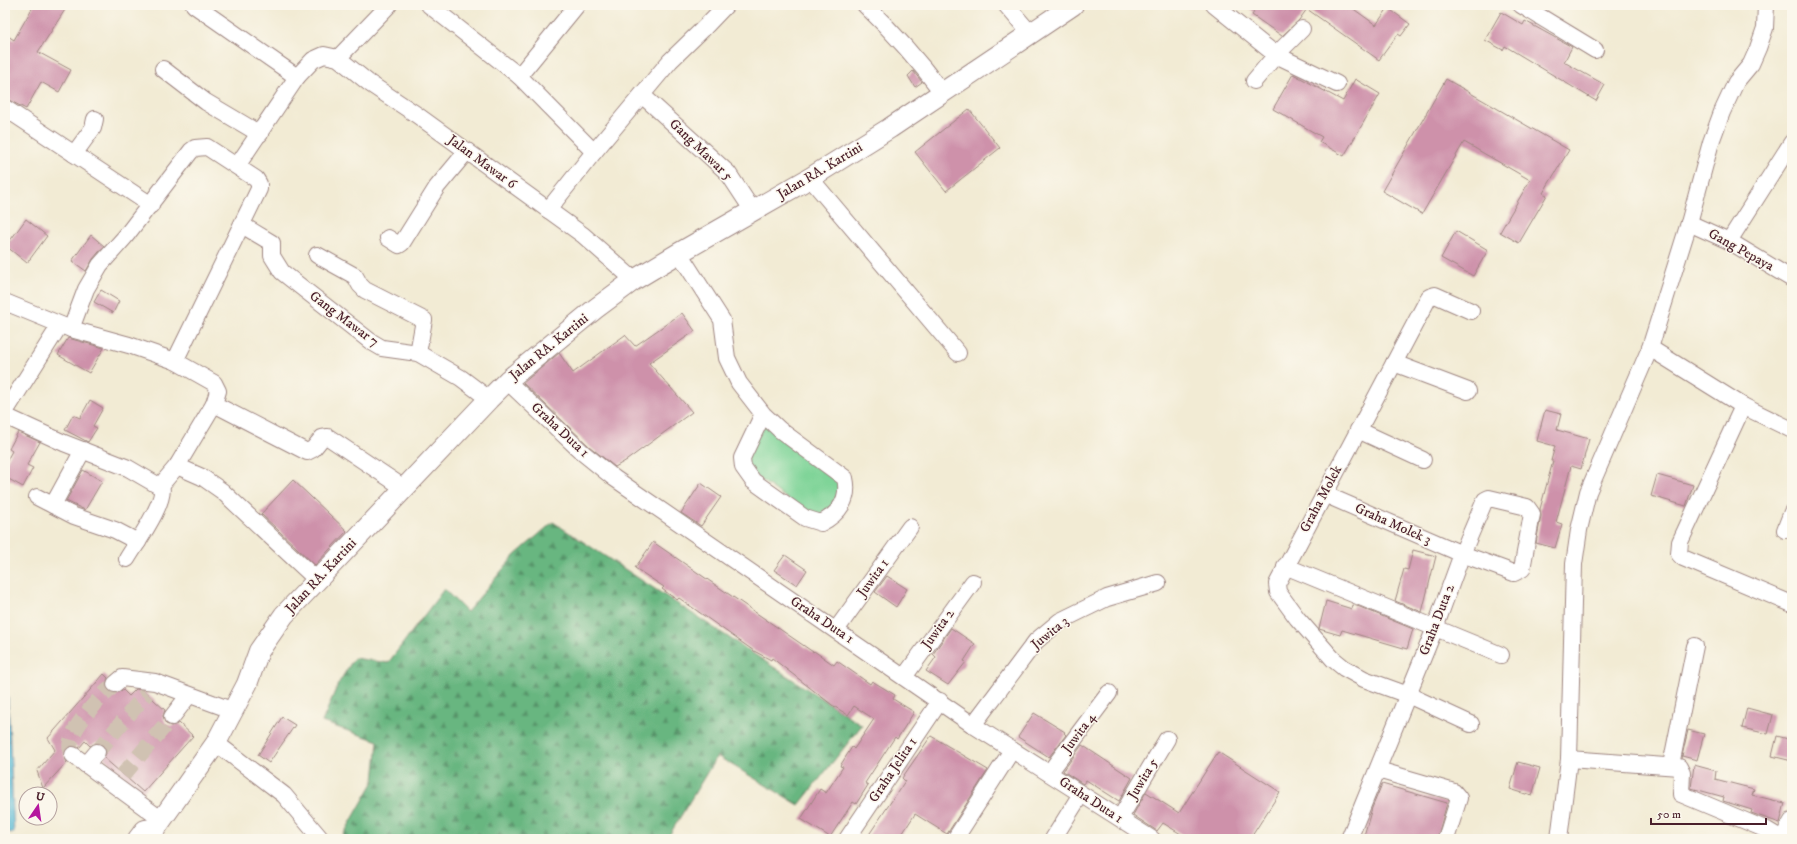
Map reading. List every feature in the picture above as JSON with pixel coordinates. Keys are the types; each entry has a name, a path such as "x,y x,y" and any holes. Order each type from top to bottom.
{"main road":[{"name":"Jalan RA. Kartini","path":"152,833 216,743 247,684 259,651 284,615 507,381 595,309 634,280 678,253 810,178 890,128 940,89 1073,5"}],"street":[{"path":"194,5 297,77"},
{"path":"237,166 297,77 313,60 331,56 389,5"},
{"path":"429,5 447,10 519,76 594,152"},
{"path":"519,76 577,5"},
{"path":"548,210 670,61 726,5"},
{"path":"865,5 902,41 940,89"},
{"path":"1006,5 1030,33"},
{"path":"1214,5 1276,55 1337,84"},
{"path":"1521,5 1595,50"},
{"path":"1559,839 1569,759 1574,564 1579,530 1588,492 1650,348 1689,223 1711,142 1722,112 1736,82 1751,64 1758,48 1765,28 1766,5"},
{"path":"1254,81 1276,55 1302,29"},
{"name":"Jalan Mawar 6","path":"331,56 467,151 583,235 634,280"},
{"path":"163,69 206,102 260,134"},
{"name":"Gang Mawar 5","path":"642,95 728,173 753,211"},
{"path":"5,108 151,204"},
{"path":"74,154 93,128 95,119"},
{"path":"1729,242 1792,142"},
{"path":"5,412 66,327 100,265 126,237 191,151 195,148 207,146 237,166 259,184 258,194 175,361"},
{"path":"388,238 399,245 402,244 437,187 467,151"},
{"path":"810,178 958,353"},
{"name":"Gang Pepaya","path":"1689,223 1729,242 1792,279"},
{"name":"Gang Mawar 7","path":"242,225 272,243 272,256 282,272 370,341 382,348 418,353 461,378 489,399"},
{"path":"678,253 722,320 727,358 739,383 763,414 780,430 845,478 848,490 844,501 833,517 821,523 805,518 753,481 744,467 742,458 763,414"},
{"path":"317,255 355,276 365,290 424,320 418,353"},
{"name":"Graha Molek","path":"1471,724 1408,695 1364,679 1333,659 1278,592 1276,584 1429,297 1435,295 1472,311"},
{"path":"5,302 66,327 129,345 175,361 214,383 218,391 214,404 177,466 161,485"},
{"path":"1650,348 1743,406 1792,430"},
{"path":"1394,363 1468,391"},
{"name":"Graha Duta 1","path":"507,381 583,453 614,478 973,725 1152,839"},
{"path":"214,404 307,452 313,449 322,438 328,437 404,488"},
{"path":"1743,406 1680,542 1679,554 1683,558 1792,604"},
{"path":"5,416 64,443 128,468 161,485 163,491 158,504 138,542 127,558"},
{"path":"1358,430 1423,460"},
{"path":"53,505 83,450"},
{"path":"177,466 202,478 222,491 317,580"},
{"name":"Graha Molek 3","path":"1324,494 1462,554 1514,573 1522,569"},
{"path":"37,497 74,516 115,530 138,542"},
{"name":"Graha Duta 2","path":"1349,839 1435,628 1462,554 1485,500 1489,498 1530,509 1531,518 1522,569"},
{"path":"1785,530 1792,512"},
{"name":"Juwita 1","path":"836,630 910,526"},
{"path":"1285,566 1502,655"},
{"name":"Juwita 2","path":"904,677 973,582"},
{"name":"Juwita 3","path":"973,725 1036,642 1060,621 1107,598 1158,583"},
{"path":"1671,765 1696,646"},
{"path":"115,684 122,678 151,688 189,695 234,711"},
{"name":"Juwita 4","path":"1049,773 1109,693"},
{"path":"172,717 189,695"},
{"name":"Graha Jelita 1","path":"847,839 940,701"},
{"name":"Juwita 5","path":"1120,818 1167,739"},
{"path":"216,743 284,794 321,839"},
{"path":"955,839 1012,750"},
{"path":"86,765 97,752"},
{"path":"73,755 86,765 119,780 152,833"},
{"path":"1569,759 1671,765 1679,767 1682,773 1681,794 1767,830 1782,838 1792,821"},
{"path":"1378,770 1454,792 1459,798 1458,806 1446,839"},
{"path":"1053,839 1081,794"}],"green space":[{"path":"763,414 848,491 821,523 743,467"},
{"path":"553,522 862,725 799,805 717,756 667,839 341,839 374,781 378,741 322,722 338,684 354,658 388,663 444,589 467,612 514,556"}],"water":[{"path":"5,680 8,697 14,833 5,832"}],"building":[{"path":"34,5 68,5 38,52 71,70 59,92 41,82 26,109 5,98 5,34 14,40"},
{"path":"1244,5 1348,5 1376,25 1388,8 1410,24 1401,36 1398,34 1379,60 1307,9 1299,20 1282,36 1252,15 1254,12"},
{"path":"1501,12 1523,25 1525,21 1572,47 1564,62 1605,85 1596,101 1505,46 1503,50 1485,40"},
{"path":"913,71 922,82 915,87 908,76"},
{"path":"1293,74 1343,101 1355,79 1380,94 1344,156 1319,142 1322,137 1273,109"},
{"path":"1446,79 1569,150 1543,193 1547,195 1519,243 1500,232 1530,180 1464,142 1422,214 1382,191"},
{"path":"969,109 1000,148 946,191 915,152"},
{"path":"26,219 47,236 27,263 6,246"},
{"path":"1456,231 1488,250 1473,276 1441,258"},
{"path":"91,235 104,246 93,259 86,271 72,261"},
{"path":"101,290 119,301 113,313 94,302"},
{"path":"682,313 695,331 649,363 692,412 627,460 615,467 589,446 523,383 559,353 573,373 625,335 635,346"},
{"path":"68,338 104,348 89,373 58,355"},
{"path":"90,400 103,408 93,426 97,428 88,442 65,430 73,415 80,418"},
{"path":"1545,410 1561,414 1557,430 1589,439 1581,469 1571,466 1556,522 1562,524 1555,548 1536,543 1541,516 1540,509 1553,461 1551,461 1555,446 1537,441"},
{"path":"18,432 40,442 27,465 33,468 23,487 5,477 5,464 12,451 9,449"},
{"path":"83,470 102,481 85,510 66,501"},
{"path":"1657,475 1693,485 1686,506 1651,496"},
{"path":"293,480 347,531 315,565 261,514"},
{"path":"701,483 721,497 701,526 681,513"},
{"path":"653,542 813,652 814,651 834,665 837,661 870,684 872,681 895,695 893,699 914,712 897,739 895,737 865,783 868,785 856,804 853,802 830,837 801,819 820,789 826,793 843,767 840,766 852,747 854,749 874,719 854,706 848,715 832,705 772,658 771,660 754,651 679,598 677,600 662,589 664,587 635,568"},
{"path":"1413,550 1436,556 1422,612 1395,601 1404,569 1408,570"},
{"path":"785,555 807,570 797,585 774,570"},
{"path":"887,576 907,589 896,607 875,592"},
{"path":"1326,601 1352,609 1353,605 1360,607 1413,629 1407,649 1342,630 1340,635 1319,629"},
{"path":"951,628 975,644 964,661 966,662 948,685 926,671 936,657 933,654"},
{"path":"104,674 108,678 106,685 108,690 116,693 123,690 129,696 136,689 143,690 165,710 163,716 166,724 171,726 179,723 193,736 143,792 104,758 106,753 103,745 98,743 90,746 85,741 79,748 74,746 66,749 64,754 67,762 45,786 42,786 37,771 55,750 48,738"},
{"path":"1747,708 1773,715 1768,734 1742,728"},
{"path":"1034,713 1065,732 1064,733 1066,735 1049,757 1018,737"},
{"path":"282,717 295,725 269,763 258,755"},
{"path":"1688,730 1704,734 1697,760 1682,756"},
{"path":"931,736 988,770 947,834 915,814 899,839 866,839 905,781 902,778"},
{"path":"1777,736 1792,740 1792,761 1772,756"},
{"path":"1082,745 1132,778 1119,801 1086,780 1083,784 1063,771"},
{"path":"1218,752 1280,792 1250,839 1189,839 1163,823 1157,831 1133,815 1146,792 1179,813"},
{"path":"1518,762 1540,768 1532,796 1510,789"},
{"path":"1694,765 1716,771 1715,779 1754,789 1752,795 1785,803 1780,823 1751,813 1752,810 1723,801 1724,797 1691,788"},
{"path":"1382,784 1447,803 1437,839 1363,839 1372,808"}],"tunnel":[{"path":"73,755 70,747 77,727 92,707 115,684"},
{"path":"97,752 147,693"},
{"path":"123,775 172,717"}]}
